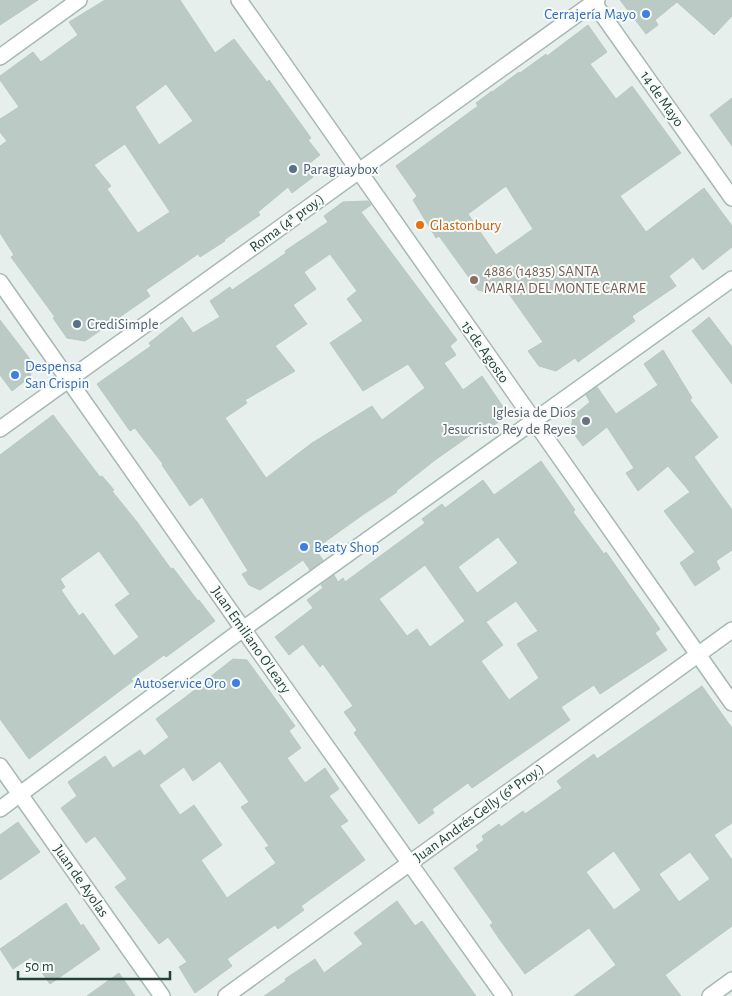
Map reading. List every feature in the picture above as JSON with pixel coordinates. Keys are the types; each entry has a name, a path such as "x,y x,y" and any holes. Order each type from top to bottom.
{"street":[{"path":"0,57 79,0"},
{"name":"15 de Agosto","path":"239,0 732,703"},
{"name":"Roma (4ª proy.)","path":"0,429 594,1"},
{"name":"14 de Mayo","path":"594,1 732,198"},
{"path":"0,809 243,629 732,279"},
{"name":"Juan Emiliano O'Leary","path":"0,282 243,629 504,996"},
{"name":"Juan Andrés Gelly (6ª Proy.)","path":"226,996 732,630"},
{"name":"Juan de Ayolas","path":"0,766 162,996"},
{"path":"710,996 732,980"}],"building":[{"path":"0,0 38,0 0,25"},
{"path":"105,0 180,0 215,53 234,39 267,82 269,80 311,138 308,140 320,155 306,166 313,177 292,193 288,187 258,212 260,215 225,241 200,257 198,254 146,290 150,296 85,341 67,338 53,318 55,317 11,257 14,255 0,233 0,146 7,141 0,132 0,119 19,107 0,80 0,76 33,52 41,62 78,35 69,22","holes":["166,84 193,121 159,145 135,107","125,144 170,212 138,233 107,189 111,186 94,165"]},
{"path":"620,0 732,0 732,16 714,35 677,2 655,20 658,25 646,34"},
{"path":"588,25 607,52 590,64 616,99 632,86 681,153 620,196 646,232 704,188 732,226 732,247 703,270 693,257 669,276 676,286 632,316 635,321 578,362 575,358 556,371 539,366 528,351 543,342 502,284 491,293 478,290 439,236 436,238 413,200 417,196 396,166 478,106 476,103 492,91 546,54 547,56","holes":["506,186 533,229 496,255 468,214"]},
{"path":"732,98 732,146 710,115"},
{"path":"368,201 371,205 361,212 457,340 450,346 456,355 444,363 463,390 482,376 508,414 492,427 489,422 435,460 397,492 315,549 323,560 310,570 303,560 260,590 249,585 242,574 248,571 202,497 190,506 163,464 135,428 130,431 97,384 151,346 149,343 182,317 193,333 220,317 210,301 230,287 232,290 328,222 324,216 343,202","holes":["330,254 357,291 347,299 363,321 330,343 363,391 408,364 425,388 382,420 372,406 312,443 266,478 225,418 247,403 245,400 295,371 275,346 307,324 293,305 316,289 304,272"]},
{"path":"709,317 732,347 732,384 692,331"},
{"path":"0,320 33,363 30,377 12,391 0,375"},
{"path":"663,350 692,398 690,400 718,437 694,457 732,510 732,550 716,561 720,569 695,586 680,563 695,552 664,511 690,492 668,466 638,491 626,473 634,468 607,427 583,446 571,430 573,416 590,402 586,395 597,387 616,414 658,385 644,364"},
{"path":"53,415 100,477 102,476 114,490 112,491 171,569 173,568 215,621 166,657 164,655 131,679 133,681 29,759 0,719 0,455","holes":["99,551 130,594 115,605 139,637 114,656 83,613 79,616 61,590 65,587 60,579"]},
{"path":"541,461 575,510 573,512 604,554 606,552 660,629 655,633 667,650 600,694 594,685 561,707 570,720 472,788 468,783 432,809 434,813 419,824 354,733 357,730 344,712 353,706 323,664 320,667 303,644 289,655 275,637 313,608 307,600 323,588 321,585 334,575 338,582 343,578 345,582 425,523 422,519 442,504 445,508 483,480 494,495","holes":["498,537 518,563 477,593 458,567","425,565 465,621 430,647 417,629 407,636 379,599","516,601 538,631 517,644 539,678 509,700 481,661 503,645 486,622"]},
{"path":"233,659 247,660 295,726 289,731 301,748 287,758 305,783 325,768 339,789 329,796 348,821 340,826 365,860 301,906 304,910 278,929 275,925 227,959 232,966 195,993 179,967 187,962 168,937 159,944 115,887 127,879 95,836 86,843 61,808 77,796 68,782 105,756 113,768 140,750 144,756 169,737 156,719","holes":["220,761 249,802 241,807 269,846 265,848 276,863 227,898 201,860 222,845 194,805 180,815 159,785 184,767 193,781"]},
{"path":"702,686 732,728 732,823 714,835 732,860 732,926 665,975 681,996 574,996 616,965 589,928 525,974 500,940 490,925 493,923 454,868 479,850 476,846 484,840 482,836 499,824 501,827 523,811 525,814 562,788 557,781 594,754 597,759","holes":["614,851 641,890 614,910 586,872","690,852 710,879 679,902 659,874"]},
{"path":"18,822 40,852 0,880 0,835"},
{"path":"397,901 415,926 422,921 476,996 264,996 315,959 324,973 363,944 354,933"},
{"path":"66,903 81,926 83,924 100,949 50,984 31,957 13,969 0,949"},
{"path":"119,973 135,996 87,996"}],"place":[{"name":"Cerrajería Mayo","path":"646,14"},
{"name":"Paraguaybox","path":"293,169"},
{"name":"Glastonbury","path":"420,225"},
{"name":"4886 (14835) SANTA MARIA DEL MONTE CARME","path":"474,280"},
{"name":"CrediSimple","path":"77,324"},
{"name":"Despensa San Crispin","path":"15,375"},
{"name":"Iglesia de Dios Jesucristo Rey de Reyes","path":"586,421"},
{"name":"Beaty Shop","path":"304,547"},
{"name":"Autoservice Oro","path":"236,683"}]}
